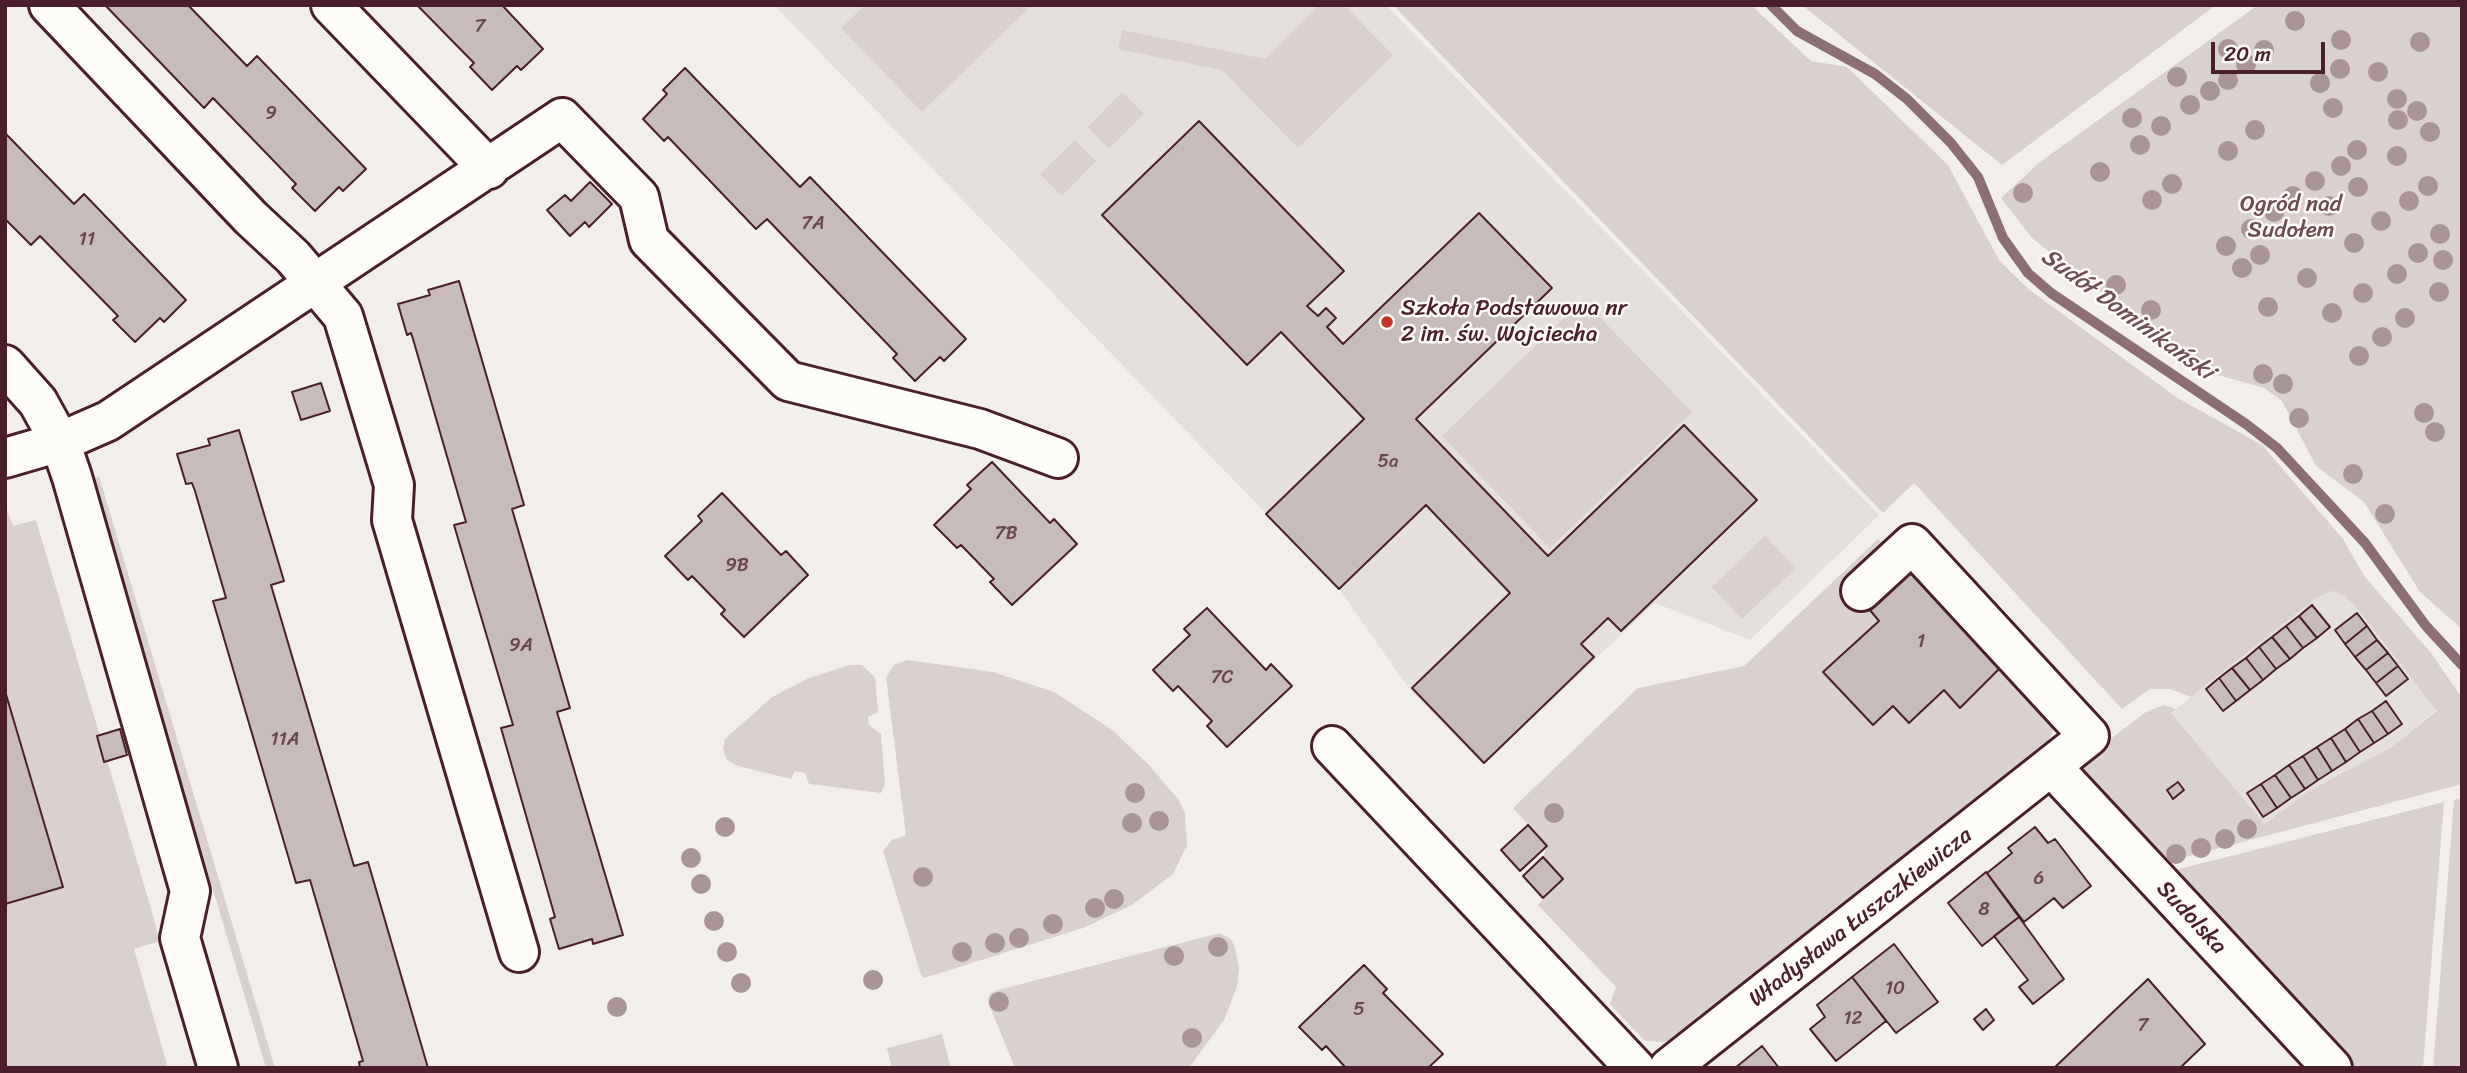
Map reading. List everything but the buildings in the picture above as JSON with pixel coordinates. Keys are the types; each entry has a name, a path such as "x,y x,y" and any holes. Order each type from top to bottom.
{"street":[{"path":"49,5 316,284 343,316 394,485 392,520 519,952"},
{"path":"331,5 489,169"},
{"path":"5,458 60,442 108,421 562,118 639,197 649,240 788,381 979,429 1058,458"},
{"path":"5,365 38,402 60,442 190,891 180,937 218,1068"},
{"name":"Władysława Łuszczkiewicza","path":"1669,1068 2089,736 1912,544 1861,591"},
{"path":"1332,746 1635,1068"},
{"name":"Sudolska","path":"2052,766 2332,1068"}],"shaded area":[{"name":"Szkoła Podstawowa nr 2 im. św. Wojciecha","path":"774,5 1386,5 1879,515 1750,640 1655,603 1483,765 1410,690 1339,589"},
{"path":"2331,591 2346,596 2356,607 2437,710 2390,748 2307,792 2265,824 2171,713 2315,599"}],"green space":[{"path":"865,5 1032,5 922,112 841,28"},
{"path":"1319,5 1344,5 1393,55 1298,148 1222,70 1118,49 1122,30 1265,59"},
{"path":"1393,5 1751,5 1811,61 1847,67 1948,165 1999,260 2027,288 2176,397 2262,445 2343,539 2365,577 2431,653 2462,698 2462,784 2163,863 2080,771 2085,758 2146,712 2164,705 2176,709 2171,713 2265,824 2307,792 2390,748 2437,711 2356,607 2345,596 2331,591 2315,599 2191,697 2171,689 2150,689 2122,709 1914,483 1883,513"},
{"path":"1802,5 2216,5 2002,165"},
{"name":"Ogród nad Sudołem","path":"2258,5 2462,5 2462,629 2420,592 2364,502 2316,466 2282,401 2264,388 2200,370 2178,358 2162,341 2032,238 2001,198 2040,162"},
{"path":"1122,92 1144,114 1109,149 1088,127"},
{"path":"1075,140 1096,161 1062,196 1040,174"},
{"path":"1583,300 1692,412 1550,548 1442,436"},
{"path":"99,476 275,1068 266,1068 91,479"},
{"path":"5,504 13,526 36,520 150,905 160,941 134,949 168,1068 5,1068"},
{"path":"1765,536 1796,568 1742,619 1712,587"},
{"path":"1878,539 1890,548 1865,604 1879,621 1824,672 1873,725 1893,706 1909,723 1944,690 1960,707 2005,664 2053,719 2054,727 2049,741 1674,1039 1665,1042 1645,1041 1610,1004 1616,987 1538,905 1563,879 1543,857 1547,846 1513,808 1638,688 1744,666"},
{"path":"908,660 993,672 1054,692 1111,729 1149,765 1178,799 1185,813 1187,845 1173,874 1132,905 1083,928 924,978 883,851 892,840 906,835 886,677 895,664"},
{"path":"850,665 862,665 875,677 878,712 868,717 869,725 881,734 885,784 881,793 809,784 805,773 795,771 791,779 738,766 727,760 723,749 725,739 772,697 809,678"},
{"path":"2461,798 2462,1068 2433,1068 2454,800"},
{"path":"2444,802 2423,1068 2357,1068 2171,871"},
{"path":"1220,933 1231,939 1235,948 1239,968 1237,987 1224,1020 1189,1068 1015,1068 988,1002 989,995 994,991"},
{"path":"942,1034 951,1068 892,1068 887,1048"}],"waterway":[{"name":"Sudół Dominikański","path":"1771,5 1797,31 1875,74 1907,99 1951,143 1978,177 2003,238 2028,273 2051,293 2246,424 2277,448 2365,543 2426,626 2462,665"}],"place":[{"name":"Szkoła Podstawowa nr 2 im. św. Wojciecha","path":"1387,322"}]}
